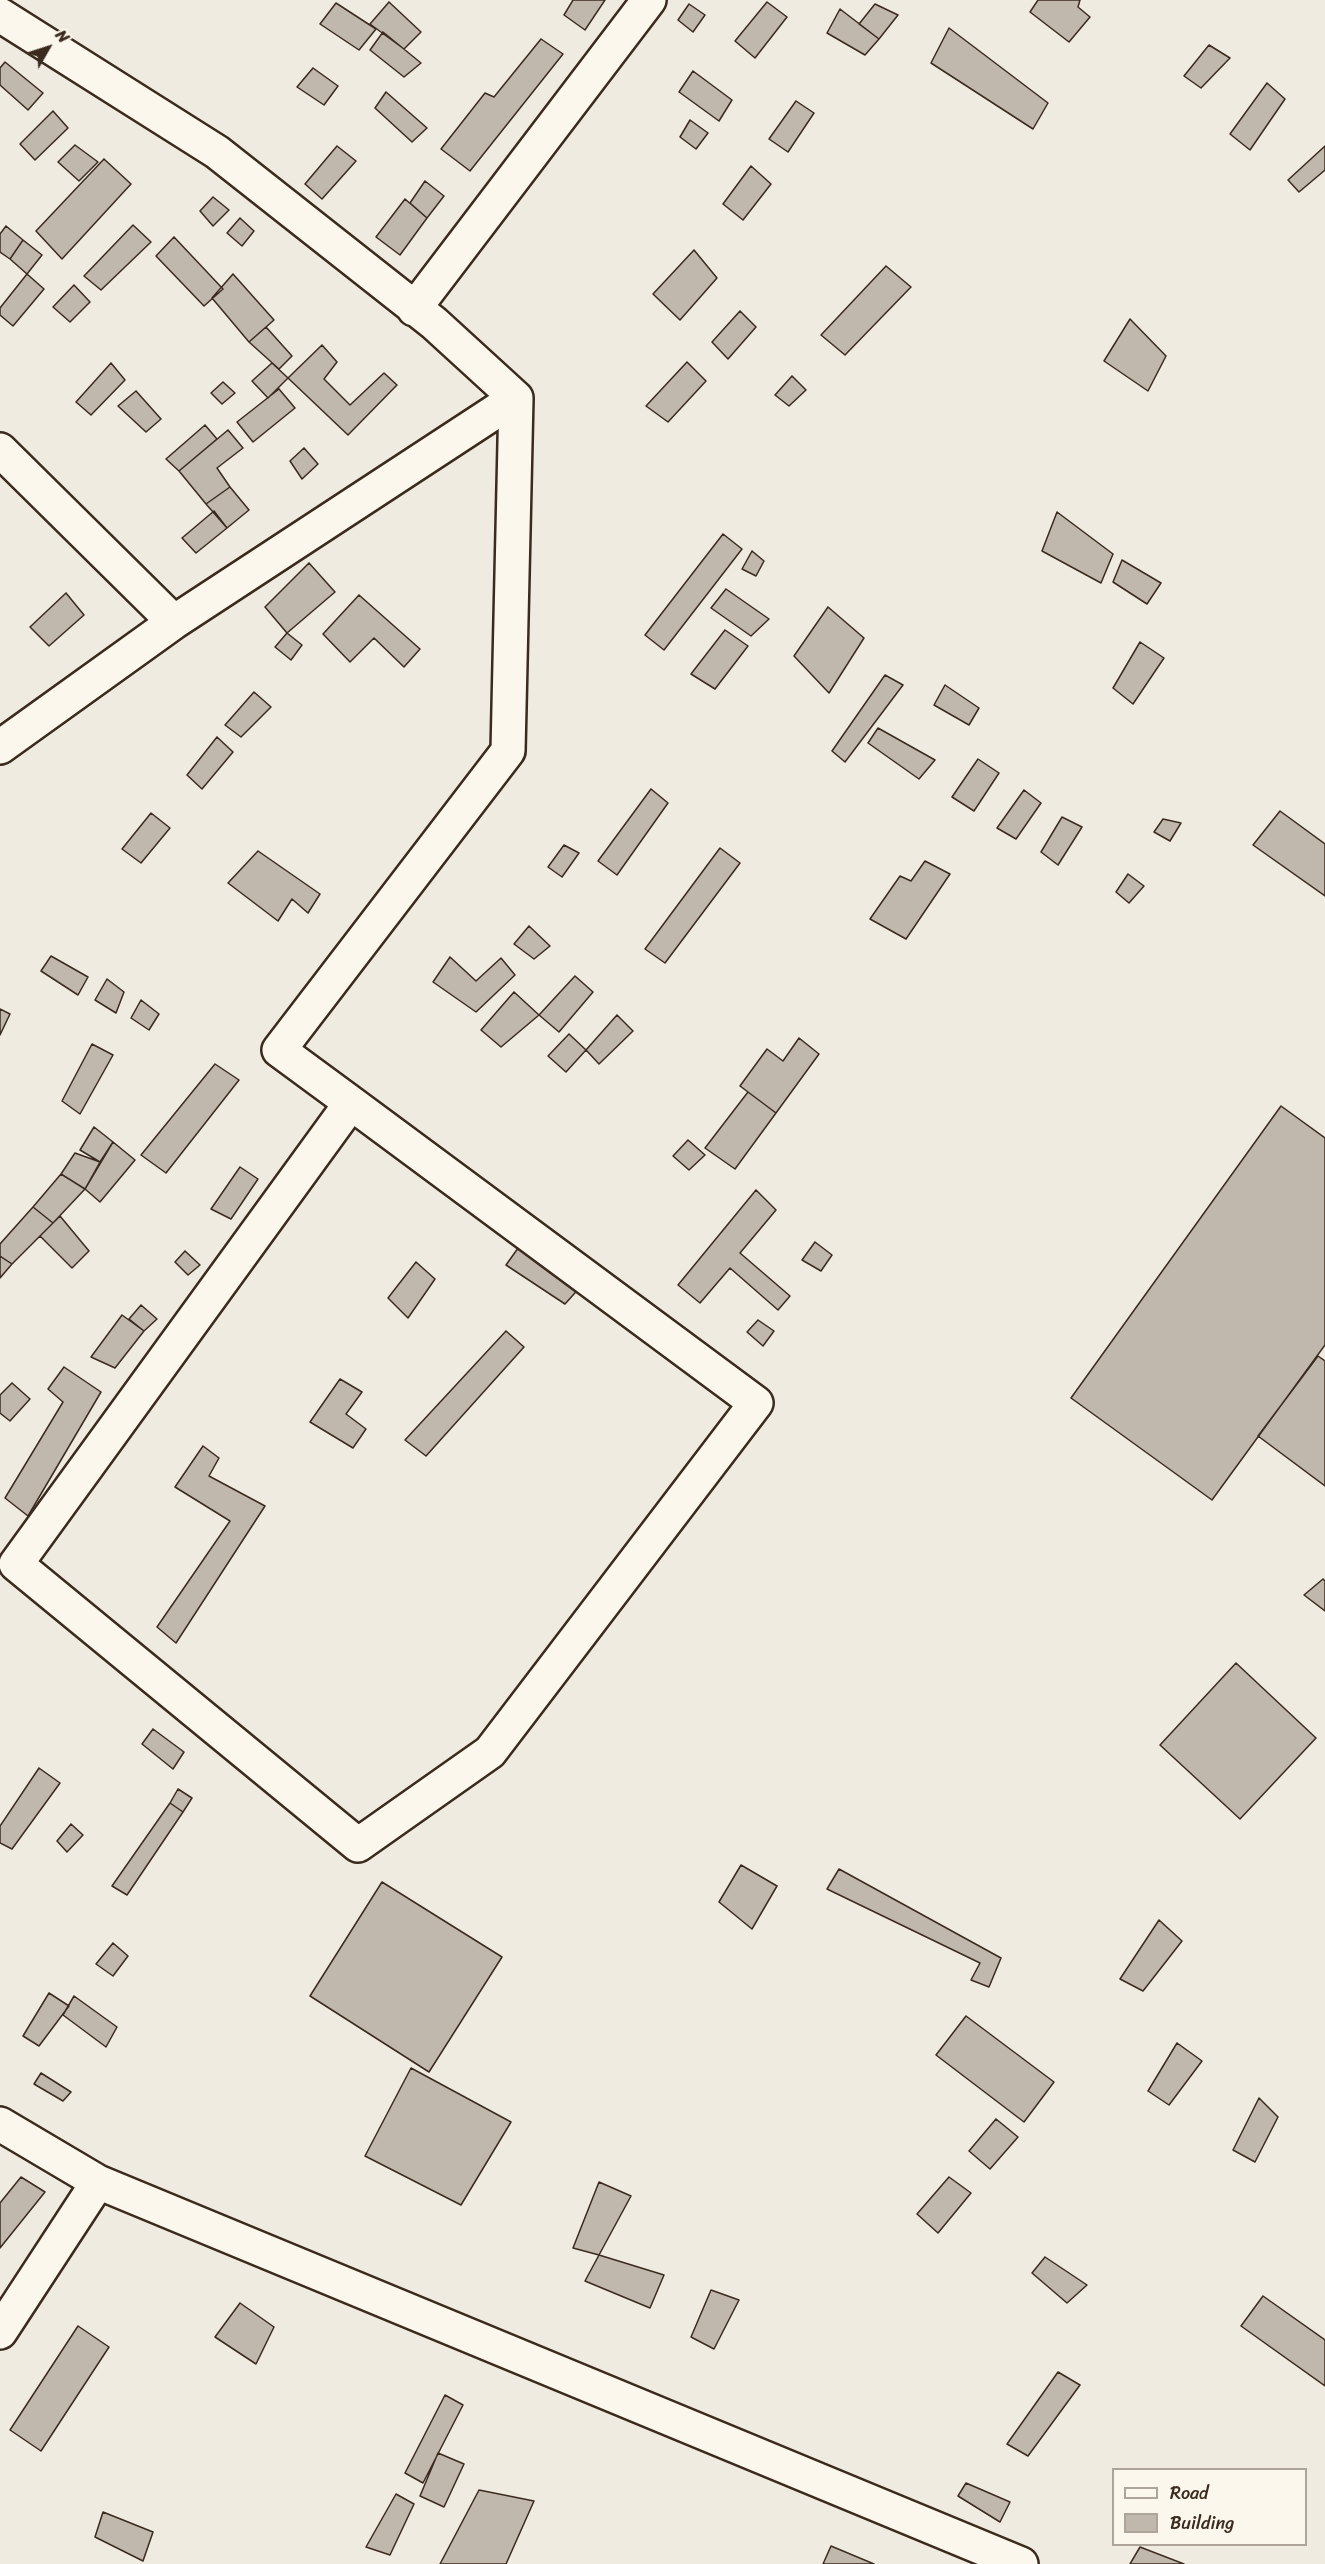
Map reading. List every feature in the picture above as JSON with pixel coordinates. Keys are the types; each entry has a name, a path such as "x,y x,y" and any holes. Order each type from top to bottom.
{"street":[{"path":"414,309 649,0"},
{"path":"0,15 217,153 414,309 516,398"},
{"path":"0,747 174,621 516,398"},
{"path":"351,1103 16,1564 358,1845 490,1752 756,1403 351,1103 279,1050 508,752 516,398"},
{"path":"0,450 174,621"},
{"path":"0,2124 98,2182 1021,2564"},
{"path":"0,2332 98,2182"}],"building":[{"path":"573,0 605,0 585,30 564,15"},
{"path":"1038,0 1080,0 1078,7 1090,17 1069,42 1030,12"},
{"path":"389,2 421,32 404,49 370,24"},
{"path":"767,2 787,17 755,58 735,41"},
{"path":"336,3 376,29 359,50 320,24"},
{"path":"689,4 705,15 693,32 678,20"},
{"path":"875,4 898,15 879,39 859,24"},
{"path":"840,9 879,39 865,55 827,33"},
{"path":"949,28 1048,103 1033,129 931,63"},
{"path":"383,32 421,63 404,77 370,50"},
{"path":"541,39 563,54 470,171 441,149 485,93 494,97"},
{"path":"1209,45 1230,58 1201,88 1184,76"},
{"path":"5,62 43,93 28,110 0,85 0,68"},
{"path":"313,68 338,86 324,105 297,87"},
{"path":"693,71 732,100 719,121 679,92"},
{"path":"1267,83 1285,99 1250,150 1230,134"},
{"path":"386,92 427,128 412,142 375,108"},
{"path":"796,101 814,113 788,152 769,139"},
{"path":"53,111 68,128 35,160 20,144"},
{"path":"690,120 708,133 696,149 680,137"},
{"path":"75,145 98,162 79,181 58,162"},
{"path":"337,146 356,161 322,199 305,184"},
{"path":"1325,146 1325,170 1299,192 1288,180"},
{"path":"104,159 131,184 62,259 36,231"},
{"path":"751,166 771,184 743,220 723,204"},
{"path":"425,181 444,196 427,218 410,203"},
{"path":"213,197 229,210 213,226 200,211"},
{"path":"405,199 427,218 400,255 376,237"},
{"path":"240,218 254,231 242,246 227,233"},
{"path":"133,225 151,242 101,290 84,276"},
{"path":"6,226 23,240 10,259 0,252 0,234"},
{"path":"174,237 223,289 204,306 156,256"},
{"path":"23,240 42,255 27,274 10,259"},
{"path":"694,250 717,278 680,320 653,294"},
{"path":"886,266 911,287 845,355 821,335"},
{"path":"27,274 44,289 13,326 0,315 0,308"},
{"path":"233,274 274,320 249,342 212,298"},
{"path":"74,285 90,302 70,322 53,307"},
{"path":"740,311 756,327 728,359 712,342"},
{"path":"1130,319 1166,356 1148,391 1104,361"},
{"path":"266,327 292,356 279,369 249,342"},
{"path":"322,345 337,362 324,379 350,405 384,373 397,385 348,435 288,378"},
{"path":"687,362 706,381 668,422 646,406"},
{"path":"111,363 125,380 91,415 76,402"},
{"path":"272,363 288,378 268,398 252,381"},
{"path":"792,376 806,390 789,406 775,395"},
{"path":"223,382 235,393 222,404 211,393"},
{"path":"279,389 295,408 253,442 237,422"},
{"path":"136,391 161,419 146,432 118,406"},
{"path":"205,425 217,439 179,471 166,459"},
{"path":"228,430 243,448 217,468 230,487 206,504 179,471"},
{"path":"304,448 318,464 302,479 290,461"},
{"path":"230,487 249,510 227,528 206,504"},
{"path":"214,511 227,528 196,553 182,538"},
{"path":"1057,512 1113,554 1101,583 1042,551"},
{"path":"723,534 742,549 664,650 645,635"},
{"path":"752,551 764,561 756,576 742,569"},
{"path":"1122,560 1161,583 1147,604 1113,582"},
{"path":"309,563 335,592 287,633 265,607"},
{"path":"726,589 769,619 751,636 711,608"},
{"path":"66,593 84,615 49,646 30,627"},
{"path":"359,595 420,649 404,667 374,638 350,662 323,634"},
{"path":"828,607 864,638 829,693 794,656"},
{"path":"725,630 748,646 715,689 691,674"},
{"path":"287,633 302,645 291,660 275,647"},
{"path":"1140,642 1164,658 1133,704 1113,688"},
{"path":"885,675 903,685 845,762 832,751"},
{"path":"945,685 979,708 969,725 934,705"},
{"path":"254,692 271,707 241,737 225,725"},
{"path":"878,728 935,760 919,779 868,743"},
{"path":"217,737 233,752 202,789 187,775"},
{"path":"978,759 999,773 974,811 952,797"},
{"path":"651,789 668,803 617,875 598,861"},
{"path":"1024,790 1041,803 1016,839 997,828"},
{"path":"1280,811 1325,844 1325,896 1253,845"},
{"path":"151,813 170,828 141,863 122,849"},
{"path":"1062,817 1082,827 1058,865 1041,852"},
{"path":"1163,819 1181,823 1170,841 1154,832"},
{"path":"564,845 579,853 562,877 548,867"},
{"path":"720,848 740,863 665,963 645,949"},
{"path":"258,851 320,894 308,913 292,899 278,921 228,883"},
{"path":"925,861 950,874 906,939 870,919 900,876 911,881"},
{"path":"1128,874 1144,886 1129,903 1116,892"},
{"path":"529,926 550,946 534,959 514,944"},
{"path":"51,956 88,977 78,995 41,971"},
{"path":"450,957 476,981 501,958 515,975 476,1012 433,982"},
{"path":"575,976 593,992 559,1032 539,1015"},
{"path":"107,979 124,992 116,1013 95,1000"},
{"path":"514,992 539,1015 501,1047 481,1030"},
{"path":"141,1000 159,1014 149,1030 131,1018"},
{"path":"0,1009 10,1014 0,1035"},
{"path":"617,1015 633,1031 599,1064 586,1050"},
{"path":"569,1034 586,1050 566,1072 548,1056"},
{"path":"799,1038 819,1054 776,1113 740,1086 767,1049 783,1061"},
{"path":"92,1044 113,1055 80,1114 62,1101"},
{"path":"215,1064 239,1080 166,1173 141,1155"},
{"path":"748,1092 776,1113 735,1169 705,1148"},
{"path":"1281,1106 1325,1138 1325,1345 1212,1500 1071,1398"},
{"path":"94,1127 113,1142 100,1162 80,1150"},
{"path":"688,1140 705,1155 689,1170 673,1156"},
{"path":"113,1142 135,1160 100,1202 85,1189"},
{"path":"75,1153 100,1162 85,1189 61,1174"},
{"path":"240,1167 258,1179 231,1219 211,1209"},
{"path":"61,1174 85,1189 53,1223 33,1207"},
{"path":"756,1190 776,1210 740,1253 790,1296 778,1310 730,1268 700,1303 678,1285"},
{"path":"33,1207 53,1223 12,1264 0,1256 0,1244"},
{"path":"60,1216 89,1251 72,1268 40,1236"},
{"path":"815,1242 832,1255 821,1271 802,1260"},
{"path":"521,1244 583,1284 565,1304 506,1265"},
{"path":"185,1251 200,1265 188,1275 175,1262"},
{"path":"0,1256 12,1264 0,1278"},
{"path":"416,1262 435,1279 408,1318 388,1298"},
{"path":"141,1305 157,1319 144,1331 129,1319"},
{"path":"122,1315 144,1331 115,1368 91,1357"},
{"path":"758,1320 774,1331 763,1346 747,1332"},
{"path":"506,1331 524,1347 426,1456 405,1440"},
{"path":"1318,1356 1325,1361 1325,1486 1258,1436"},
{"path":"64,1367 101,1392 28,1516 5,1498 63,1402 48,1389"},
{"path":"340,1379 362,1392 346,1414 366,1429 353,1448 310,1422"},
{"path":"12,1383 30,1399 10,1421 0,1413 0,1395"},
{"path":"203,1446 219,1458 209,1476 265,1506 176,1643 157,1627 230,1521 175,1487"},
{"path":"1323,1579 1325,1581 1325,1611 1304,1595"},
{"path":"1236,1663 1316,1738 1240,1819 1160,1745"},
{"path":"153,1729 184,1752 173,1769 142,1744"},
{"path":"39,1768 60,1783 12,1849 0,1843 0,1826"},
{"path":"178,1789 192,1798 183,1812 170,1803"},
{"path":"170,1803 183,1812 127,1895 112,1886"},
{"path":"71,1824 83,1835 67,1852 57,1841"},
{"path":"741,1865 777,1886 752,1929 719,1902"},
{"path":"839,1869 1001,1958 989,1987 971,1980 980,1963 827,1889"},
{"path":"382,1882 502,1957 429,2072 310,1996"},
{"path":"1159,1920 1182,1941 1143,1991 1120,1979"},
{"path":"113,1943 128,1956 113,1976 96,1964"},
{"path":"49,1993 69,2006 39,2046 23,2036"},
{"path":"74,1996 117,2027 106,2047 63,2015"},
{"path":"966,2016 1054,2082 1024,2122 936,2055"},
{"path":"1177,2043 1202,2061 1169,2105 1148,2091"},
{"path":"411,2068 511,2122 461,2205 365,2156"},
{"path":"41,2073 71,2092 63,2101 34,2084"},
{"path":"1259,2098 1278,2117 1255,2162 1233,2150"},
{"path":"996,2119 1018,2137 990,2169 969,2151"},
{"path":"21,2177 45,2192 0,2248 0,2203"},
{"path":"949,2177 971,2193 938,2233 917,2214"},
{"path":"599,2182 631,2196 599,2255 573,2248"},
{"path":"599,2255 664,2275 650,2308 585,2281"},
{"path":"1045,2257 1087,2285 1067,2303 1032,2273"},
{"path":"711,2290 739,2300 714,2349 691,2337"},
{"path":"1263,2296 1325,2340 1325,2386 1241,2326"},
{"path":"240,2303 274,2327 256,2364 215,2337"},
{"path":"78,2326 109,2347 41,2451 10,2430"},
{"path":"1058,2372 1080,2385 1028,2456 1007,2444"},
{"path":"445,2395 463,2405 423,2483 405,2473"},
{"path":"438,2453 464,2464 444,2507 420,2496"},
{"path":"966,2483 1010,2502 1000,2522 958,2496"},
{"path":"479,2490 534,2501 506,2564 440,2564"},
{"path":"396,2494 414,2504 390,2555 366,2547"},
{"path":"103,2512 153,2532 143,2561 95,2537"},
{"path":"831,2546 874,2564 823,2564"},
{"path":"1140,2547 1184,2564 1130,2564"}]}
